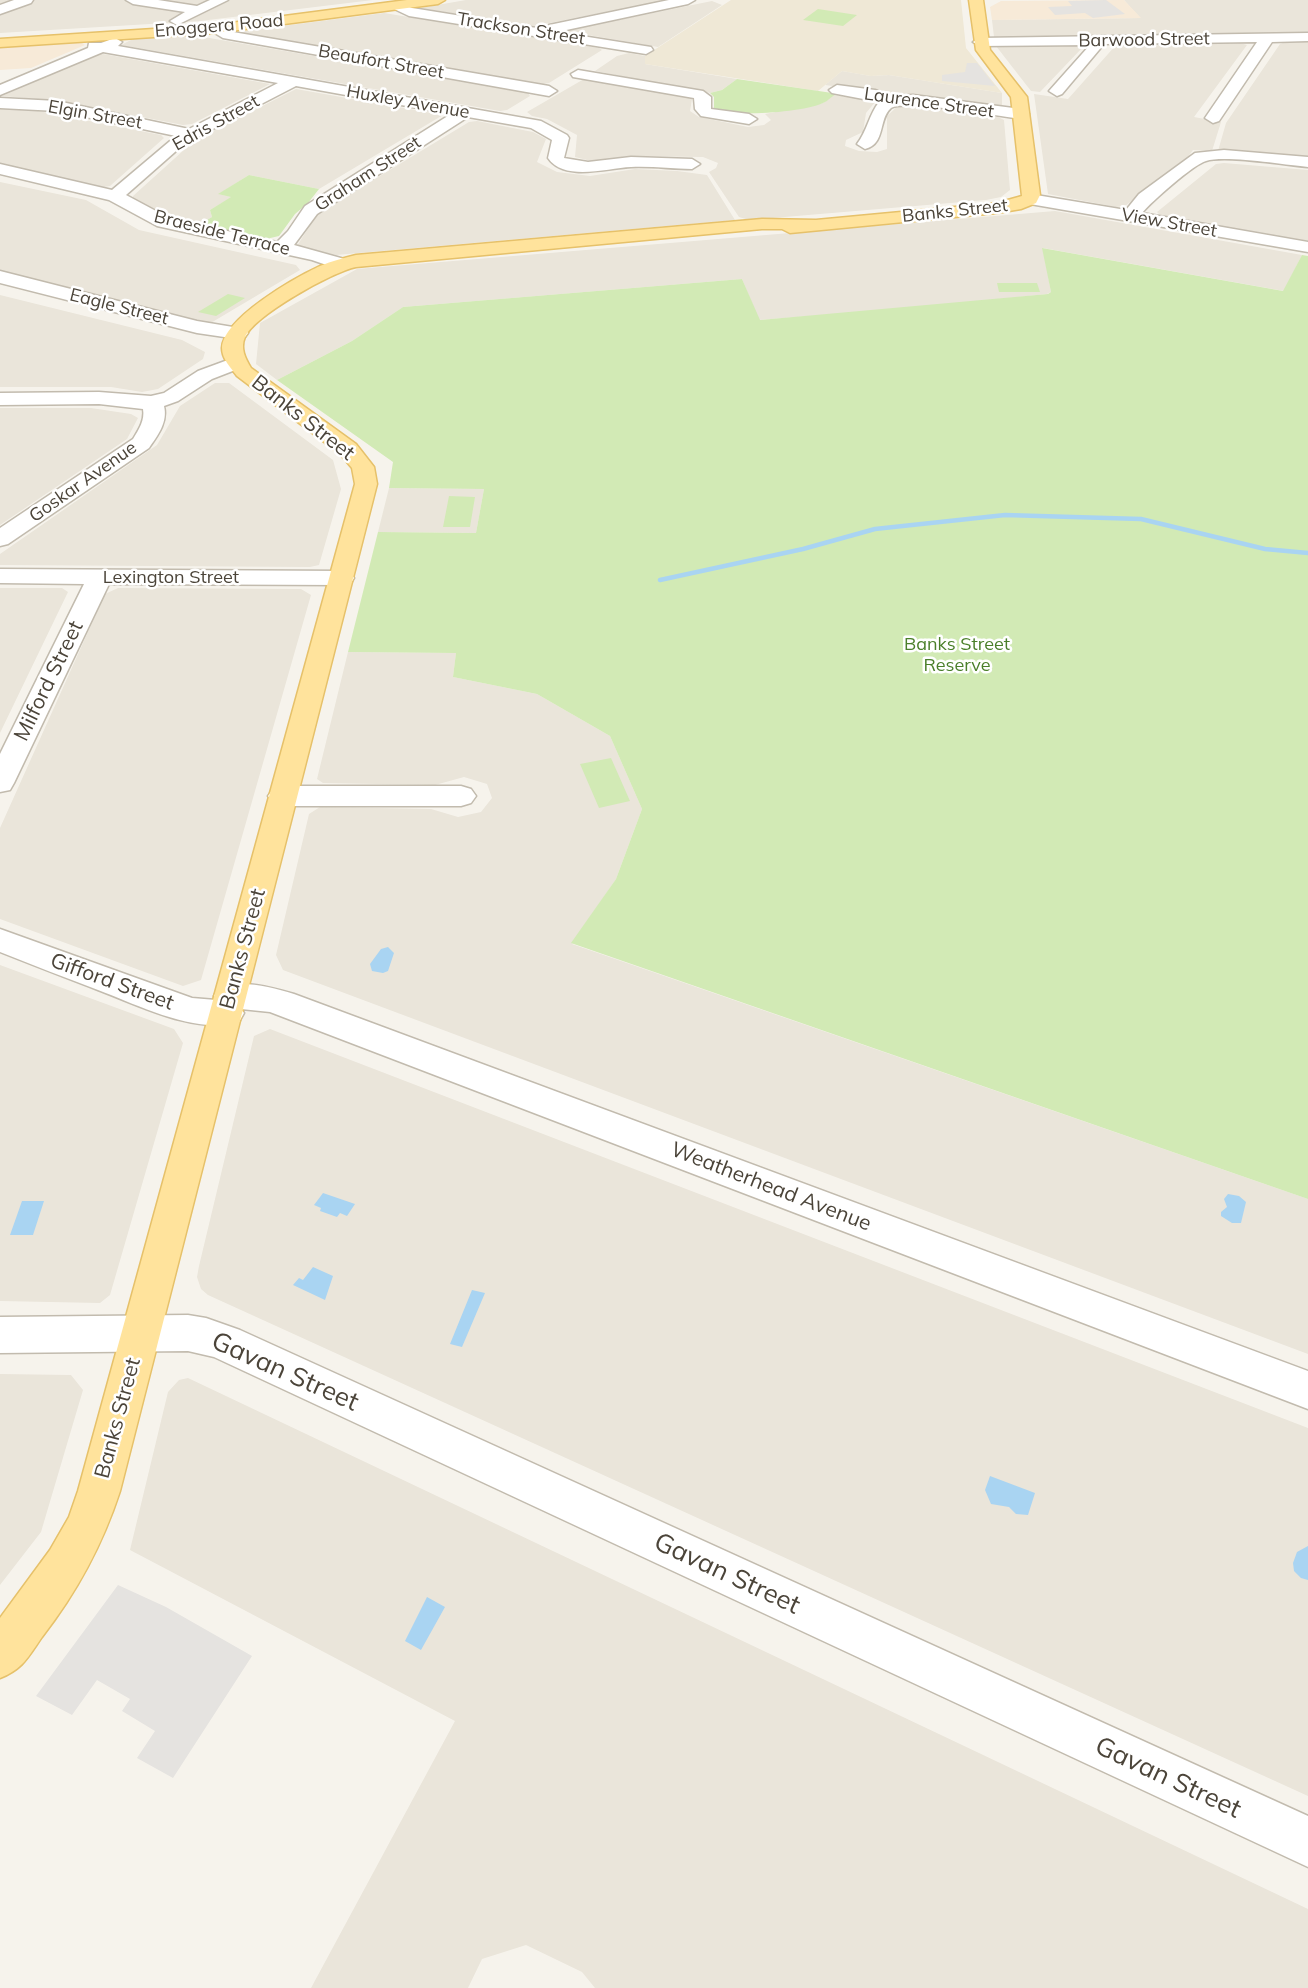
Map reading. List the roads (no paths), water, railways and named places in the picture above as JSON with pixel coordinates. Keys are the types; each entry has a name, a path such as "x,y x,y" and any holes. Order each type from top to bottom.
{"main road":[{"name":"Enoggera Road","path":"0,43 101,41 174,29 438,0"},
{"name":"Banks Street","path":"0,1655 58,1578 84,1533 99,1491 366,484 363,467 348,449 244,372 236,345 254,315 336,267 768,231 810,224 1015,206 1030,199 1031,195 1021,114 1017,93 988,58 980,42 980,1"},
{"name":"Enoggera Road","path":"174,29 215,28 403,3"},
{"name":"Enoggera Road","path":"0,37 101,41"}],"street":[{"path":"0,10 26,0"},
{"path":"133,0 196,10"},
{"path":"174,29 180,18 221,0"},
{"path":"536,31 688,0"},
{"name":"Trackson Street","path":"403,3 409,12 646,50"},
{"name":"Beaufort Street","path":"215,28 224,34 563,82 698,94 703,97 703,110 706,113 749,119"},
{"name":"Barwood Street","path":"980,42 1308,37"},
{"path":"1213,118 1267,38"},
{"path":"0,90 101,41"},
{"name":"Huxley Avenue","path":"101,41 294,81 535,124 561,138 558,161 572,166 597,168 629,162 692,164"},
{"path":"1057,91 1097,46 1096,41"},
{"path":"504,119 623,46"},
{"name":"Edris Street","path":"115,196 178,141 294,81"},
{"name":"Laurence Street","path":"837,90 875,95 891,101 913,100 1021,114"},
{"path":"865,144 874,136 879,113 891,101"},
{"name":"Elgin Street","path":"0,103 57,106 190,134"},
{"name":"Graham Street","path":"293,253 294,235 311,210 370,170 465,112"},
{"path":"1134,213 1145,198 1194,160 1206,155 1308,162"},
{"path":"1134,213 1158,201 1214,161 1238,160 1308,167"},
{"name":"Braeside Terrace","path":"0,169 115,196 164,222 293,253 309,262 336,267"},
{"name":"Braeside Terrace","path":"0,177 75,193 99,201 141,223 165,231 293,253"},
{"name":"View Street","path":"1030,199 1134,213 1308,247"},
{"name":"Eagle Street","path":"0,277 188,330 204,338 236,345"},
{"name":"Eagle Street","path":"0,288 188,330"},
{"path":"0,399 99,398 152,403 171,396 214,371 236,345"},
{"name":"Goskar Avenue","path":"0,539 141,443 156,415 152,403"},
{"name":"Lexington Street","path":"0,576 342,578"},
{"name":"Milford Street","path":"0,783 99,578"},
{"path":"283,796 461,796"},
{"name":"Gifford Street","path":"0,940 172,1005 192,1010 229,1004"},
{"name":"Weatherhead Avenue","path":"229,1004 266,998 282,1002 1308,1390"},
{"name":"Gavan Street","path":"0,1335 188,1334 206,1336 226,1343 1308,1842"}],"water":[{"path":"388,947 394,953 388,971 383,973 372,971 370,964 381,949"},
{"path":"323,1193 355,1204 347,1216 340,1213 337,1217 320,1211 321,1208 314,1205"},
{"path":"1228,1194 1239,1196 1246,1202 1241,1223 1232,1223 1221,1216 1221,1212 1227,1207 1224,1199"},
{"path":"22,1201 44,1201 33,1235 10,1235"},
{"path":"313,1267 333,1276 325,1300 293,1285 299,1278 303,1280"},
{"path":"472,1290 485,1293 462,1347 450,1344"},
{"path":"990,1476 1035,1493 1028,1515 1016,1514 1009,1507 991,1504 985,1490"},
{"path":"1308,1546 1308,1580 1301,1578 1294,1571 1293,1563 1297,1552"},
{"path":"427,1597 445,1607 421,1650 405,1641"}],"waterway":[{"path":"660,580 803,549 875,529 1005,515 1141,519 1265,549 1308,553"}],"park label":[{"name":"Banks Street Reserve","path":"957,655"}]}
